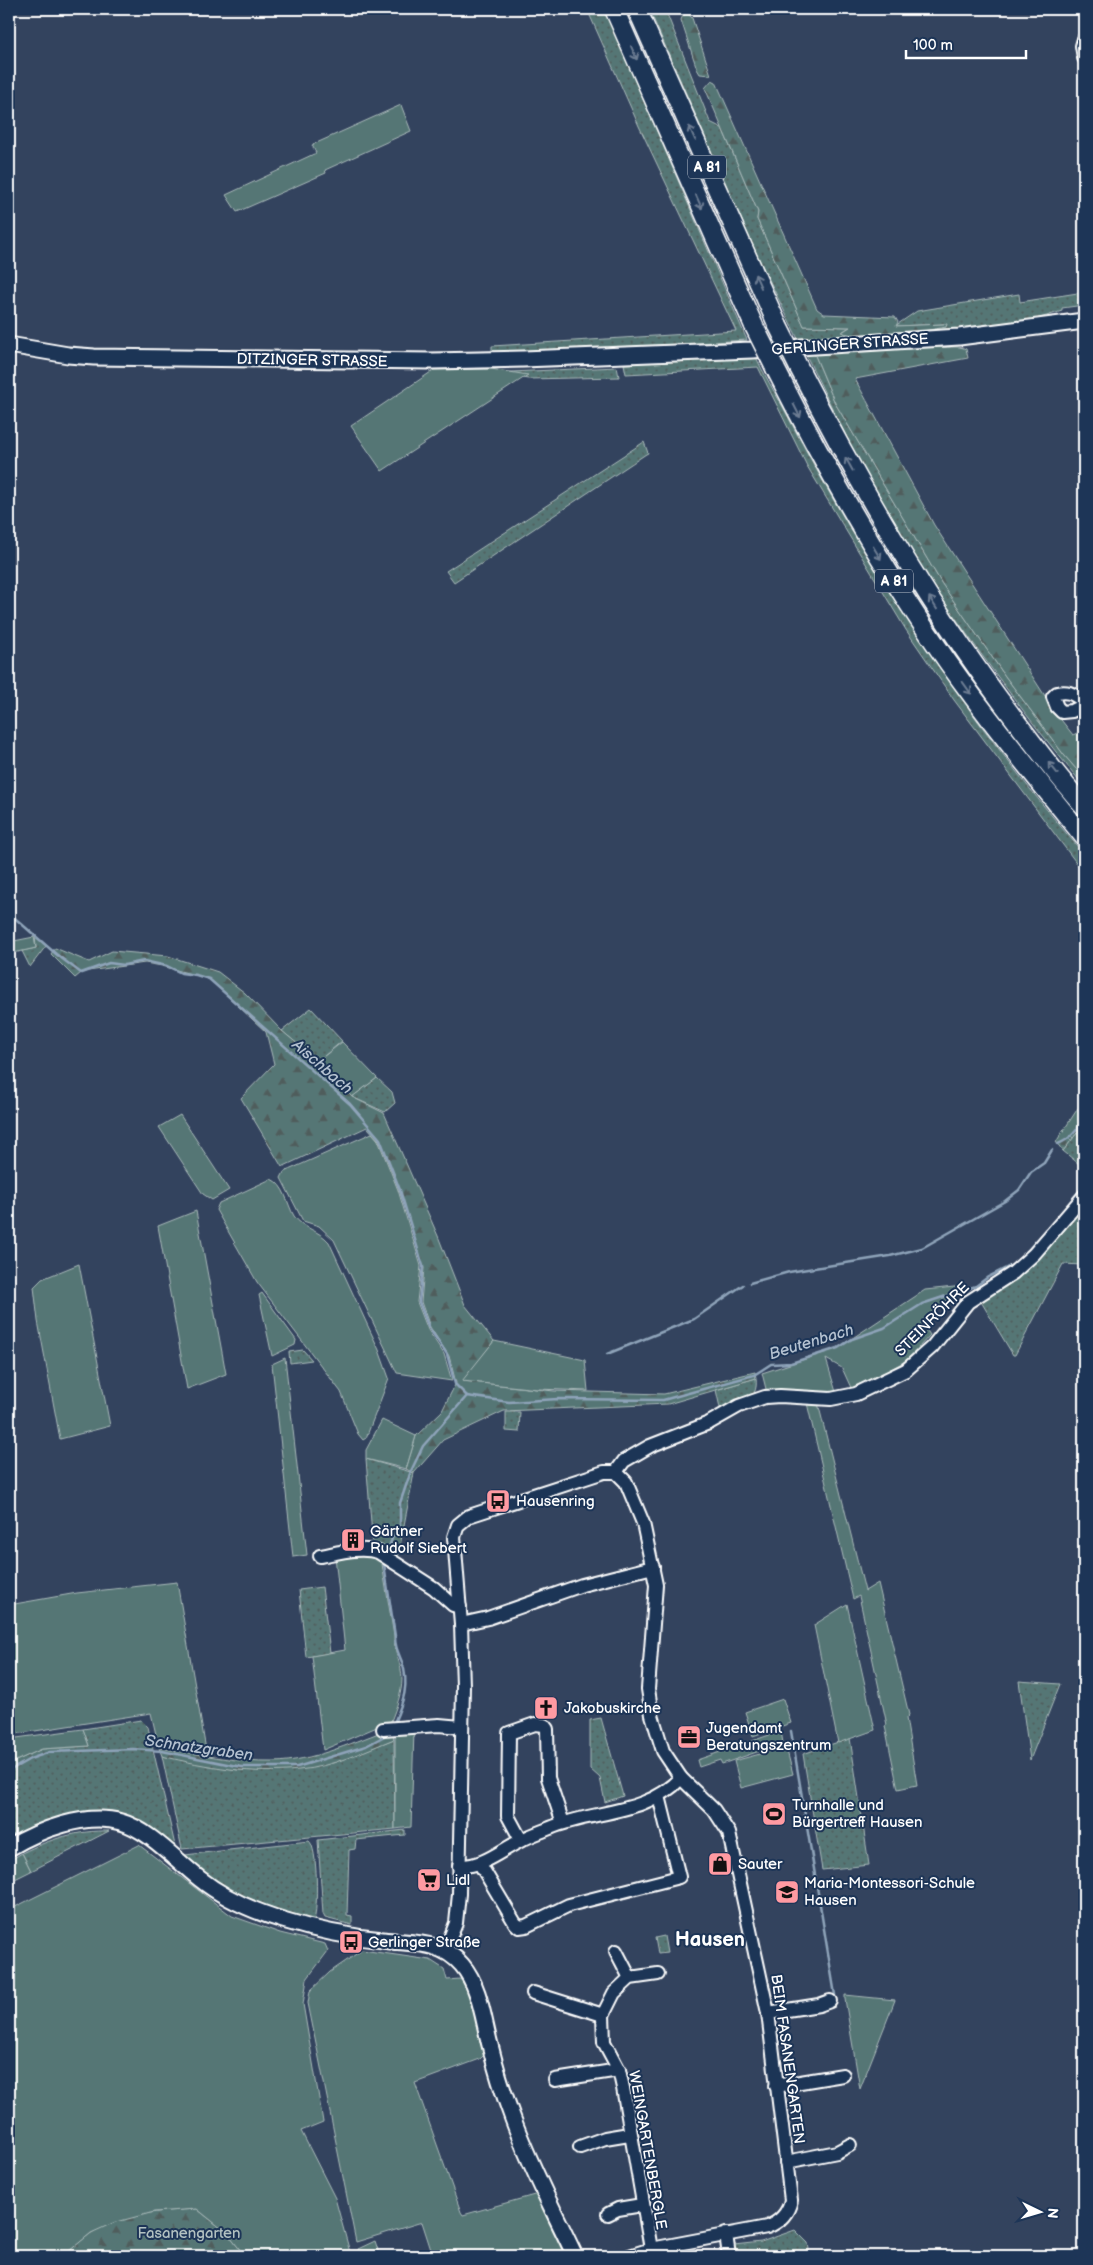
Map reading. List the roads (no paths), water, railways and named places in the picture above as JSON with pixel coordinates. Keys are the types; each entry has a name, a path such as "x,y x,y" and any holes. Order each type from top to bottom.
{"highway":[{"name":"A 81","path":"614,9 754,326 846,501 913,612 982,710 1084,836"},
{"name":"A 81","path":"637,9 778,326 865,492 948,627 1012,716 1084,806"}],"main road":[{"name":"GERLINGER STRASSE","path":"615,355 752,350 959,337 1084,321"},
{"name":"DITZINGER STRASSE","path":"9,345 68,355 163,358 431,361 615,355"},
{"path":"9,1848 37,1834 62,1825 107,1819 122,1822 148,1837 226,1898 258,1912 319,1929 384,1940 422,1943 445,1951 462,1964 475,1988 500,2082 513,2120 575,2256"}],"street":[{"path":"1084,39 1082,46 1084,58"},
{"path":"1084,701 1070,692 1064,691 1057,693 1053,697 1057,707 1062,712 1072,711 1084,705"},
{"name":"STEINRÖHRE","path":"616,1472 624,1461 650,1446 716,1419 739,1406 765,1397 780,1396 822,1400 856,1394 906,1370 932,1347 968,1302 1014,1273 1034,1254 1084,1196"},
{"path":"445,1951 456,1923 459,1866 463,1686 455,1529 461,1521 604,1472 616,1472 626,1482 641,1517 653,1567 656,1599 648,1689 652,1715 663,1751 681,1778 673,1787 643,1804 562,1823 521,1840 480,1864 459,1866"},
{"path":"320,1556 358,1550 378,1552 434,1588 453,1605 460,1607"},
{"path":"461,1624 488,1618 582,1585 653,1567"},
{"path":"521,1840 508,1816 509,1733 535,1724 544,1725 547,1729 548,1778 562,1823"},
{"path":"391,1727 439,1725 461,1728"},
{"name":"BEIM FASANENGARTEN","path":"629,2256 726,2234 767,2227 781,2220 791,2200 768,2013 729,1833 714,1810 681,1778"},
{"path":"480,1864 515,1924 520,1927 526,1926 569,1905 679,1877 658,1796"},
{"path":"616,1951 630,1978"},
{"path":"533,1994 602,2014 614,1992 630,1978 658,1974"},
{"path":"768,2013 819,2005 830,2001"},
{"name":"WEINGARTENBERGLE","path":"602,2014 604,2042 618,2070 642,2205 643,2252"},
{"path":"555,2080 618,2070"},
{"path":"776,2086 843,2075"},
{"path":"580,2147 605,2138 629,2134"},
{"path":"786,2162 837,2152 850,2145"},
{"path":"608,2214 618,2209 642,2205"},
{"path":"726,2234 729,2256"}],"waterway":[{"name":"Aischbach","path":"9,913 81,973 109,963 124,965 144,961 167,966 181,973 209,979 350,1104 380,1139 400,1190 423,1266 419,1302 429,1328 447,1354 455,1384 467,1396"},
{"path":"1058,1144 1074,1134 1084,1118"},
{"path":"750,1283 789,1272 890,1256 922,1248 1005,1201 1019,1190 1031,1172 1044,1163 1052,1150"},
{"name":"Beutenbach","path":"1060,1214 1084,1185"},
{"name":"Beutenbach","path":"1020,1259 1053,1222"},
{"name":"Beutenbach","path":"467,1396 509,1402 558,1399 663,1400 754,1375 771,1364 791,1363 838,1348 852,1339 884,1328 922,1304 976,1286 988,1277 1014,1264"},
{"path":"607,1354 694,1319 743,1285"},
{"name":"Schnatzgraben","path":"388,1550 393,1536 400,1527 400,1503 411,1471 423,1446 467,1396"},
{"name":"Schnatzgraben","path":"384,1564 397,1649 405,1678 403,1701 394,1723"},
{"path":"791,1731 835,1995"},
{"name":"Schnatzgraben","path":"9,1771 30,1759 50,1752 133,1749 162,1751 242,1767 297,1767 366,1746 390,1733"}],"place":[{"name":"Hausenring","path":"498,1501"},
{"name":"Gärtner Rudolf Siebert","path":"353,1540"},
{"name":"Jakobuskirche","path":"546,1708"},
{"name":"Jugendamt Beratungszentrum","path":"689,1737"},
{"name":"Turnhalle und Bürgertreff Hausen","path":"774,1814"},
{"name":"Sauter","path":"720,1864"},
{"name":"Lidl","path":"429,1880"},
{"name":"Maria-Montessori-Schule Hausen","path":"787,1892"},
{"name":"Gerlinger Straße","path":"351,1942"}],"district":[{"name":"Hausen","path":"710,1939"}],"park label":[{"name":"Fasanengarten","path":"189,2233"}]}
